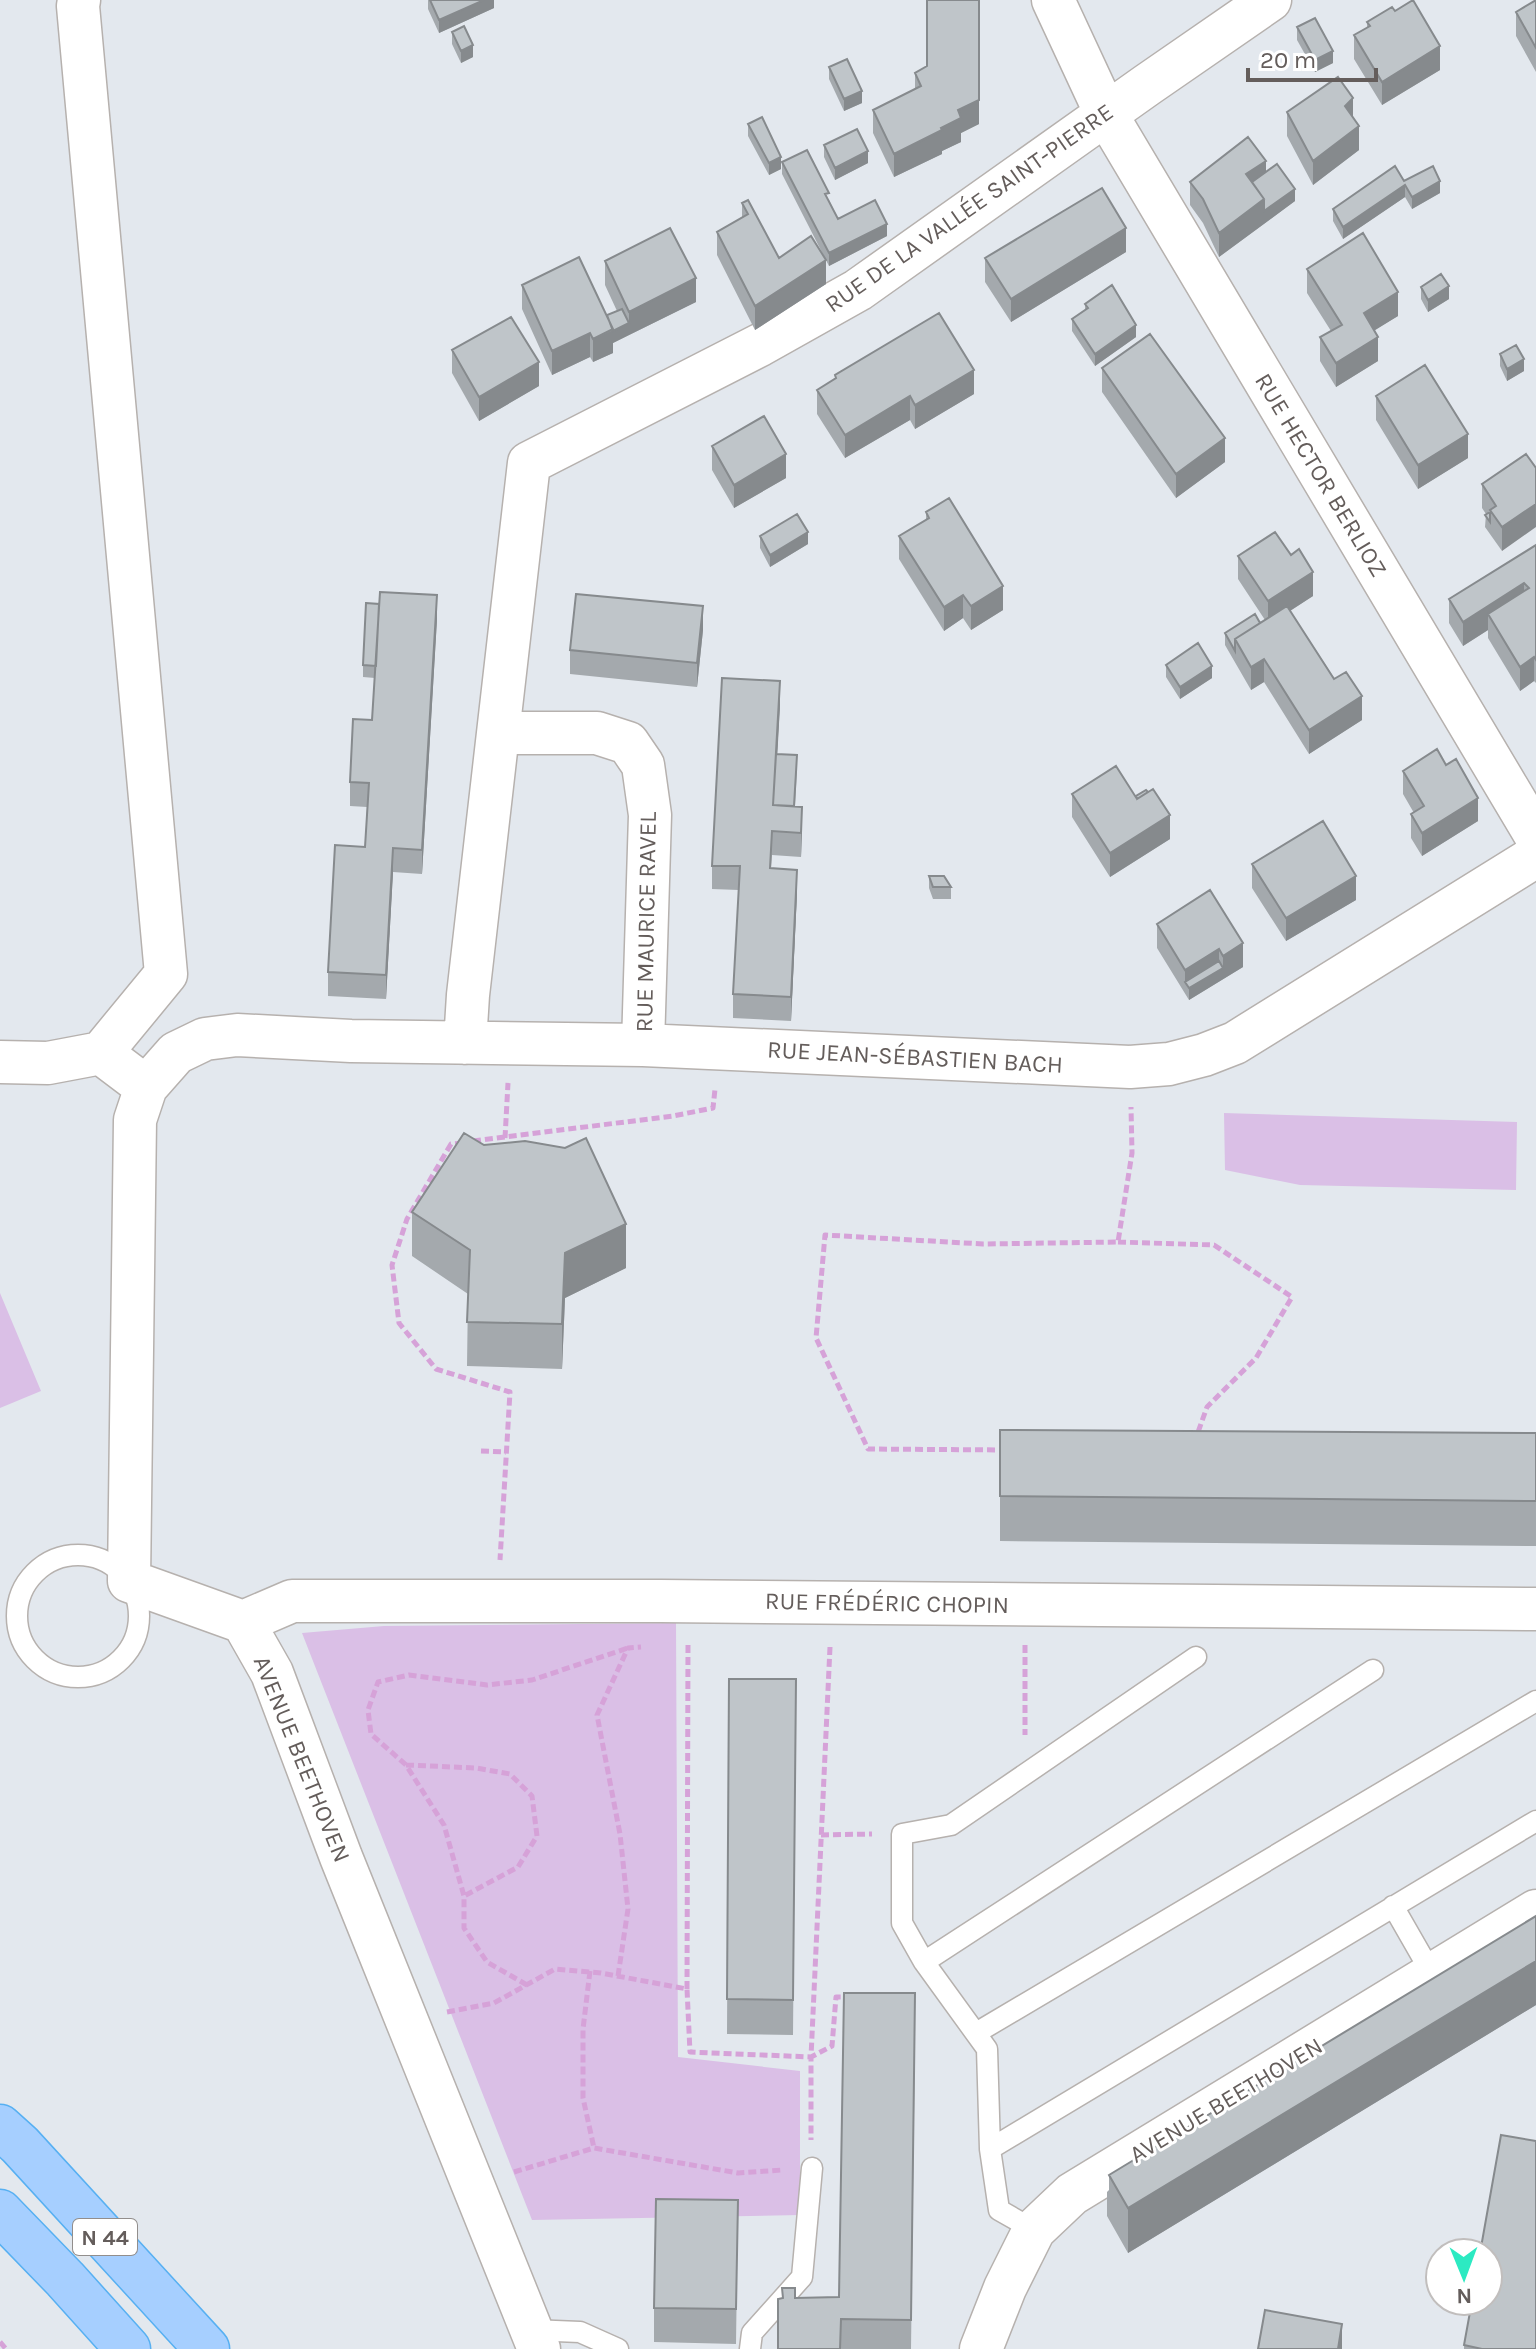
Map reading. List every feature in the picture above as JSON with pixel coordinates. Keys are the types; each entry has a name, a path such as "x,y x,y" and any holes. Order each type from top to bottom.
{"main road":[{"name":"N 44","path":"0,2127 207,2349"},
{"name":"N 44","path":"0,2212 128,2349"}],"street":[{"name":"RUE HECTOR BERLIOZ","path":"1053,0 1106,114 1536,836"},
{"name":"RUE DE LA VALLÉE SAINT-PIERRE","path":"498,733 529,463 760,345 858,290 1270,0"},
{"path":"0,1062 48,1063 101,1053 166,974 77,2"},
{"path":"465,1043 498,733"},
{"name":"RUE MAURICE RAVEL","path":"498,733 597,733 628,743 643,765 650,815 643,1045"},
{"name":"RUE JEAN-SÉBASTIEN BACH","path":"146,1087 176,1053 205,1039 237,1035 351,1041 643,1045 1130,1067 1169,1064 1235,1043 1536,856"},
{"path":"101,1053 146,1087 135,1120 129,1581 243,1622"},
{"name":"RUE FRÉDÉRIC CHOPIN","path":"243,1622 292,1601 829,1602 1536,1609"},
{"name":"AVENUE BEETHOVEN","path":"243,1622 272,1673 341,1857 535,2339"},
{"name":"AVENUE BEETHOVEN","path":"981,2349 1005,2288 1034,2230 1072,2194 1536,1911"}],"lane":[{"path":"81,1554 102,1558 120,1570 129,1581 140,1605 139,1625 134,1643 122,1659 106,1671 87,1677 68,1676 49,1670 33,1659 22,1642 17,1623 18,1602 26,1582 41,1566 60,1557 81,1554"},
{"path":"1034,2230 999,2210 990,2149 987,2049 924,1962 902,1923 902,1834 951,1825 1196,1657"},
{"path":"924,1962 1373,1670"},
{"path":"976,2033 1536,1701"},
{"path":"990,2149 1536,1821"},
{"path":"1393,1906 1432,1974"},
{"path":"750,2349 752,2333 802,2277 812,2168"},
{"path":"535,2339 580,2332 618,2349"}],"path":[{"path":"505,1138 510,1043"},
{"path":"497,1601 510,1392 436,1369 399,1323 392,1265 407,1219 451,1144 673,1116 713,1108 719,1048"},
{"path":"1118,1242 1132,1153 1130,1067"},
{"path":"1021,1451 868,1449 816,1338 825,1235 983,1244 1118,1242 1214,1245 1292,1297 1256,1358 1207,1407 1196,1437"},
{"path":"481,1451 506,1452"},
{"path":"473,2184 594,2148 738,2173 812,2168 811,2057 830,1647 829,1602"},
{"path":"1025,1604 1026,1774"},
{"path":"702,1644 687,1644 687,1989 690,2052 811,2057 832,2046 836,1997 852,1996"},
{"path":"527,1985 487,1962 464,1928 464,1896 444,1825 406,1765 371,1734 368,1710 378,1682 409,1675 487,1685 532,1680 628,1648 643,1647"},
{"path":"618,1976 628,1909 620,1834 597,1715 628,1648"},
{"path":"406,1765 476,1768 510,1774 532,1796 537,1836 518,1867 464,1896"},
{"path":"821,1835 902,1834"},
{"path":"407,2020 494,2003 555,1969 590,1971 687,1989"},
{"path":"590,1971 583,2029 583,2098 594,2148"},
{"path":"0,2342 6,2349"}],"shaded area":[{"path":"1224,1113 1517,1122 1516,1190 1300,1185 1225,1170"},
{"path":"0,1293 41,1391 0,1408"},
{"path":"676,1623 678,2057 800,2071 800,2215 532,2220 302,1633 384,1626"}],"building":[{"path":"430,0 484,0 439,20"},
{"path":"927,0 979,0 979,100 958,110 961,118 894,154 873,110 921,86 915,73 927,66"},
{"path":"1413,0 1440,46 1382,82 1354,35 1370,26 1367,22 1392,7 1395,11"},
{"path":"1536,0 1536,48 1516,12"},
{"path":"1315,18 1333,51 1315,60 1297,27"},
{"path":"464,26 473,45 461,51 452,32"},
{"path":"847,59 862,91 844,99 829,67"},
{"path":"1338,77 1353,98 1345,106 1359,126 1313,161 1287,112"},
{"path":"762,117 781,157 769,163 748,124"},
{"path":"857,129 868,151 835,168 824,145"},
{"path":"1248,137 1266,161 1246,174 1264,199 1219,233 1203,199 1190,182"},
{"path":"807,150 829,193 825,194 838,219 875,200 887,224 829,253 782,162"},
{"path":"1277,164 1295,189 1264,211 1264,199 1252,182"},
{"path":"1395,166 1404,181 1433,166 1440,181 1412,197 1405,185 1343,227 1333,209"},
{"path":"1102,188 1126,228 1011,299 985,258"},
{"path":"748,200 779,258 811,236 826,260 755,306 717,232 748,214 742,203"},
{"path":"670,228 696,278 629,312 605,261"},
{"path":"1363,233 1398,292 1364,313 1378,337 1336,363 1320,337 1342,325 1307,269"},
{"path":"579,257 613,329 593,339 590,333 552,351 522,285"},
{"path":"1441,274 1449,286 1428,300 1421,287"},
{"path":"1112,285 1136,325 1095,354 1072,319 1088,308 1085,304"},
{"path":"622,309 629,323 613,331 607,315"},
{"path":"939,313 974,370 915,405 910,396 845,435 817,390 836,378 835,375"},
{"path":"511,317 539,362 479,397 452,350"},
{"path":"1150,334 1225,438 1176,474 1102,368"},
{"path":"1516,345 1524,359 1507,369 1500,354"},
{"path":"1425,365 1468,434 1418,465 1376,396"},
{"path":"764,416 786,454 734,485 712,446"},
{"path":"1526,454 1536,468 1536,504 1502,527 1490,510 1496,506 1482,484"},
{"path":"949,498 1003,586 971,606 963,595 944,607 899,536 929,518 926,512"},
{"path":"797,514 808,532 770,555 760,536"},
{"path":"1275,532 1291,555 1299,549 1313,572 1268,601 1238,556"},
{"path":"1536,545 1536,660 1534,657 1520,667 1488,614 1529,588 1524,583 1463,622 1449,599"},
{"path":"380,592 437,595 422,850 393,848 386,975 328,972 335,845 365,847 369,783 350,782 353,719 372,720"},
{"path":"576,594 703,606 697,663 570,650"},
{"path":"366,603 379,604 376,666 363,665"},
{"path":"1287,606 1334,679 1346,672 1362,696 1309,730 1264,659 1251,667 1235,639"},
{"path":"1255,614 1260,623 1235,639 1235,651 1225,633"},
{"path":"1198,643 1212,666 1180,687 1166,665"},
{"path":"722,678 780,681 773,805 802,807 801,833 772,831 770,868 797,870 791,997 733,994 740,866 712,866"},
{"path":"1437,749 1446,765 1456,759 1478,798 1422,833 1411,814 1424,806 1403,771"},
{"path":"776,754 797,755 794,806 773,805"},
{"path":"1116,766 1137,799 1153,789 1170,815 1110,853 1072,794"},
{"path":"1323,821 1356,876 1286,918 1252,864"},
{"path":"929,876 944,876 951,887 933,887"},
{"path":"1210,890 1243,943 1223,956 1219,949 1185,970 1157,924"},
{"path":"1219,961 1223,968 1189,988 1185,982"},
{"path":"464,1133 484,1145 525,1141 565,1148 586,1138 626,1224 565,1253 562,1324 467,1322 470,1250 412,1212"},
{"path":"1000,1430 1536,1433 1536,1501 1000,1496"},
{"path":"729,1679 796,1679 793,2000 727,1999"},
{"path":"1536,1916 1536,1961 1128,2208 1109,2175"},
{"path":"844,1993 915,1993 911,2320 841,2319 840,2349 778,2349 778,2299 783,2298 782,2288 795,2288 795,2298 839,2297"},
{"path":"1501,2135 1536,2141 1536,2349 1482,2349 1464,2345 1469,2317 1504,2317 1504,2237 1483,2237"},
{"path":"656,2199 738,2200 736,2309 654,2308"},
{"path":"1265,2310 1342,2324 1338,2349 1258,2349"}]}
